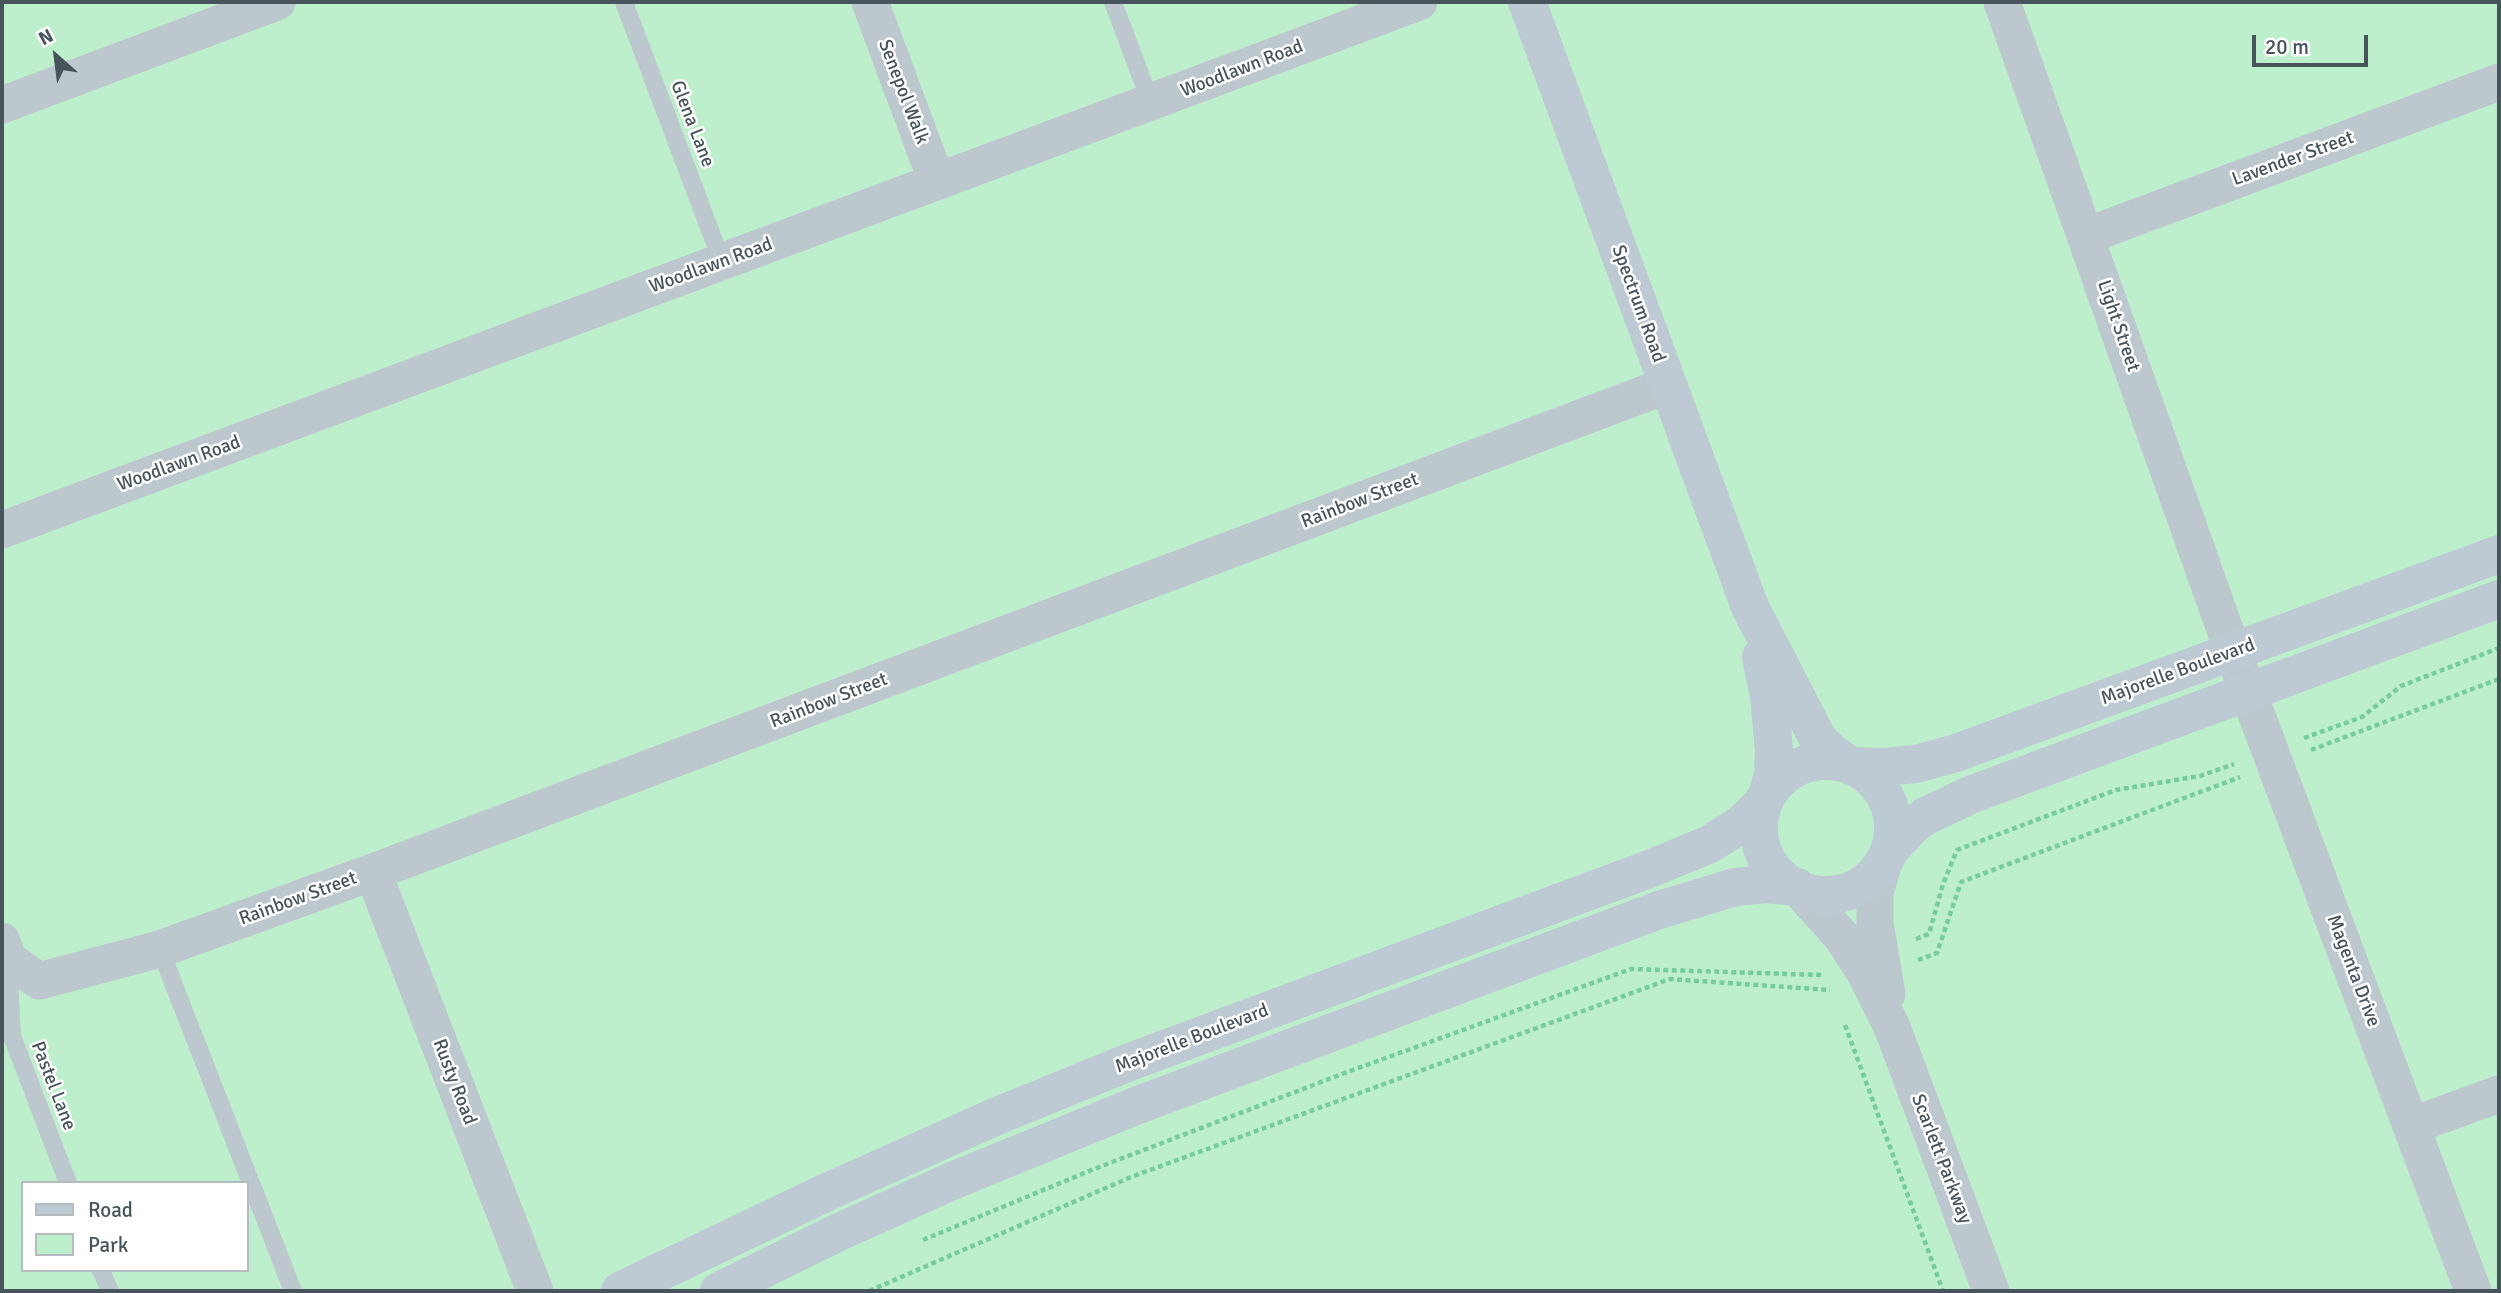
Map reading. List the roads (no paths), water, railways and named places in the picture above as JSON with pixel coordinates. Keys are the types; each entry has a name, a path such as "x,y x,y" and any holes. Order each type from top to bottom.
{"street":[{"path":"2,105 276,2"},
{"name":"Senepol Walk","path":"870,2 937,182"},
{"name":"Woodlawn Road","path":"2,530 1419,2"},
{"name":"Spectrum Road","path":"1527,2 1750,607 1818,739 1851,766"},
{"name":"Light Street","path":"2001,2 2232,652"},
{"name":"Lavender Street","path":"2086,236 2499,82"},
{"name":"Rainbow Street","path":"5,950 39,981 160,949 373,872 1668,385"},
{"name":"Majorelle Boulevard","path":"1851,766 1916,764 1956,753 2499,554"},
{"path":"1887,855 1894,833 1892,809 1882,789 1865,772 1844,762 1821,760 1798,766 1779,780 1766,798 1760,816 1759,836 1765,855 1776,872 1810,893 1833,894 1856,888 1875,875 1887,855 1911,827 1949,804 2499,599"},
{"name":"Spectrum Road","path":"1750,607 1769,696 1774,750 1773,775 1766,798"},
{"name":"Magenta Drive","path":"2232,652 2473,1291"},
{"name":"Majorelle Boulevard","path":"620,1291 827,1192 997,1116 1127,1063 1639,873 1710,844 1741,824 1766,798"},
{"name":"Scarlett Parkway","path":"1887,855 1875,893 1875,923 1892,1027"},
{"name":"Rusty Road","path":"373,872 535,1291"},
{"path":"719,1291 953,1181 1203,1080 1659,910 1735,887 1766,884 1797,887"},
{"name":"Scarlett Parkway","path":"1797,887 1842,937 1865,973 1892,1027 1991,1291"},
{"path":"2411,1126 2499,1094"}],"lane":[{"name":"Glena Lane","path":"624,2 722,262"},
{"path":"1113,2 1150,103"},
{"path":"160,949 293,1291"},
{"name":"Pastel Lane","path":"5,950 12,1037 67,1181"},
{"path":"103,1272 110,1291"}]}
